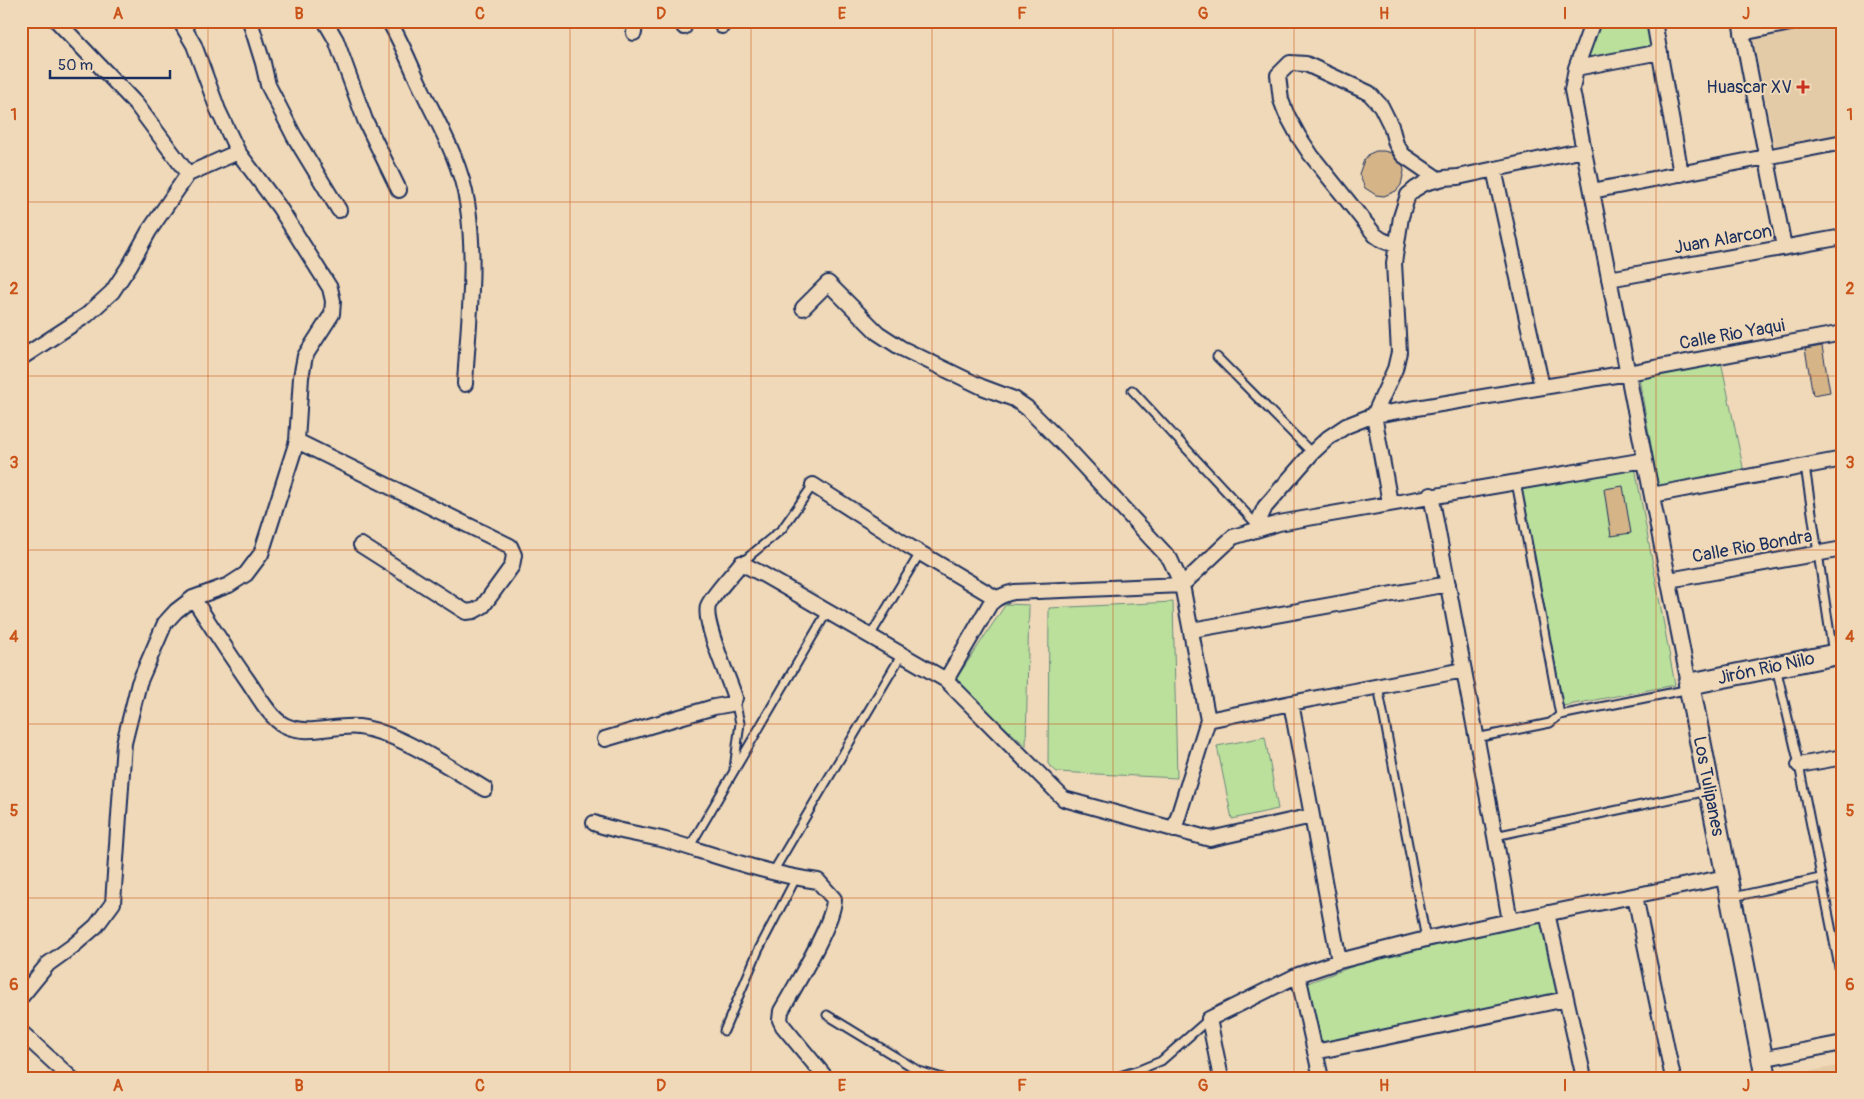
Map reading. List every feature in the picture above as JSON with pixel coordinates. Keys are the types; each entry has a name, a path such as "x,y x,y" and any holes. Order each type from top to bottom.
{"street":[{"path":"57,21 136,104 188,174"},
{"path":"21,997 48,964 96,926 113,903 124,743 139,683 165,624 176,611 194,598 229,585 241,578 261,554 297,440 301,377 305,356 332,314 333,301 330,288 260,180 238,152 218,110 194,45 180,21"},
{"path":"250,21 268,85 294,136 339,210"},
{"path":"325,21 336,40 365,120 399,190"},
{"path":"389,21 450,144 467,202 472,270 465,384"},
{"path":"1576,68 1593,21"},
{"path":"1654,21 1680,174"},
{"path":"1784,247 1741,27 1800,21"},
{"path":"1576,68 1660,52"},
{"path":"1395,245 1382,240 1375,234 1307,149 1286,113 1278,75 1290,63 1306,64 1369,93 1381,106 1391,126 1396,144 1403,155 1438,179"},
{"name":"Los Tulipanes","path":"1576,68 1572,90 1764,1069"},
{"path":"1592,191 1843,142"},
{"path":"1390,504 1374,415 1395,369 1399,352 1394,286 1395,245 1403,207 1408,195 1425,183 1438,179 1584,150"},
{"path":"21,358 87,315 112,292 130,266 149,231 188,174 238,152"},
{"path":"1494,169 1542,387"},
{"name":"Juan Alarcon","path":"1609,278 1843,236"},
{"path":"803,308 828,283 878,333 901,348 982,387 1014,399 1028,408 1170,559 1182,585 1208,720 1174,830"},
{"name":"Calle Rio Yaqui","path":"1260,528 1259,520 1265,507 1312,453 1328,438 1346,426 1374,415 1628,373 1843,333"},
{"path":"297,440 510,546 514,555 512,566 483,606 474,611 466,612 361,545"},
{"path":"1652,495 1843,459"},
{"path":"946,680 990,604 996,598 1014,592 1182,585 1233,538 1260,528 1431,496 1645,460"},
{"path":"813,485 920,553 996,598"},
{"path":"1431,496 1510,921"},
{"name":"Calle Rio Bondra","path":"1668,580 1843,549"},
{"path":"605,739 714,707 731,704 735,698 706,613 709,604 741,564 764,575 946,680 1064,799 1210,839 1312,816"},
{"path":"1192,630 1448,584"},
{"path":"194,598 265,707 282,724 295,729 309,731 330,727 360,727 390,735 486,789"},
{"name":"Jirón Rio Nilo","path":"1689,684 1838,654"},
{"path":"1208,720 1464,670"},
{"path":"1290,703 1339,961"},
{"path":"1799,765 1843,757"},
{"path":"594,823 613,831 629,832 796,878 818,881 834,899 834,906 819,940 781,1011 780,1020 826,1078"},
{"path":"1221,1078 1209,1019 1298,975 1339,961 1426,939 1726,877"},
{"path":"1635,896 1674,1078"},
{"path":"1547,913 1584,1078"},
{"path":"1298,975 1321,1078"},
{"path":"1315,1052 1566,999"},
{"path":"21,1032 71,1078"},
{"path":"1764,1069 1843,1043"}],"lane":[{"path":"1217,357 1312,453"},
{"path":"1132,390 1260,528"},
{"path":"1805,466 1818,554 1838,654"},
{"path":"1516,482 1560,715"},
{"path":"741,564 782,529 813,485"},
{"path":"870,636 920,553"},
{"path":"689,848 827,612"},
{"path":"773,872 902,654"},
{"path":"1776,666 1799,765 1843,987"},
{"path":"1476,738 1550,723 1560,715 1680,691 1689,684"},
{"path":"1378,686 1426,939"},
{"path":"734,772 740,723 735,698"},
{"path":"1495,836 1710,791"},
{"path":"724,1031 758,950 796,878"},
{"path":"1731,897 1820,878"},
{"path":"828,1015 919,1071 943,1078"},
{"path":"1112,1078 1161,1061 1209,1019"}],"shaded area":[{"name":"Huascar XV","path":"1843,23 1843,135 1775,146 1753,39"},
{"path":"1843,1065 1843,1078 1801,1078 1800,1073"}],"green space":[{"path":"1599,21 1647,21 1652,50 1585,62"},
{"path":"1721,361 1744,472 1659,490 1639,378"},
{"path":"1635,467 1675,685 1563,706 1522,489"},
{"path":"1173,602 1177,778 1057,772 1048,764 1049,608"},
{"path":"1006,604 1029,605 1026,746 954,682"},
{"path":"1265,737 1278,809 1232,819 1217,746"},
{"path":"1543,922 1561,994 1316,1045 1302,985 1370,960"}],"building":[{"path":"1376,151 1391,153 1403,165 1404,171 1401,185 1396,191 1384,196 1376,195 1365,188 1359,174 1364,160 1369,154"},
{"path":"1822,346 1830,392 1813,395 1805,349"},
{"path":"1623,486 1631,533 1611,536 1604,489"}],"place":[{"name":"Huascar XV","path":"1803,87"}]}
